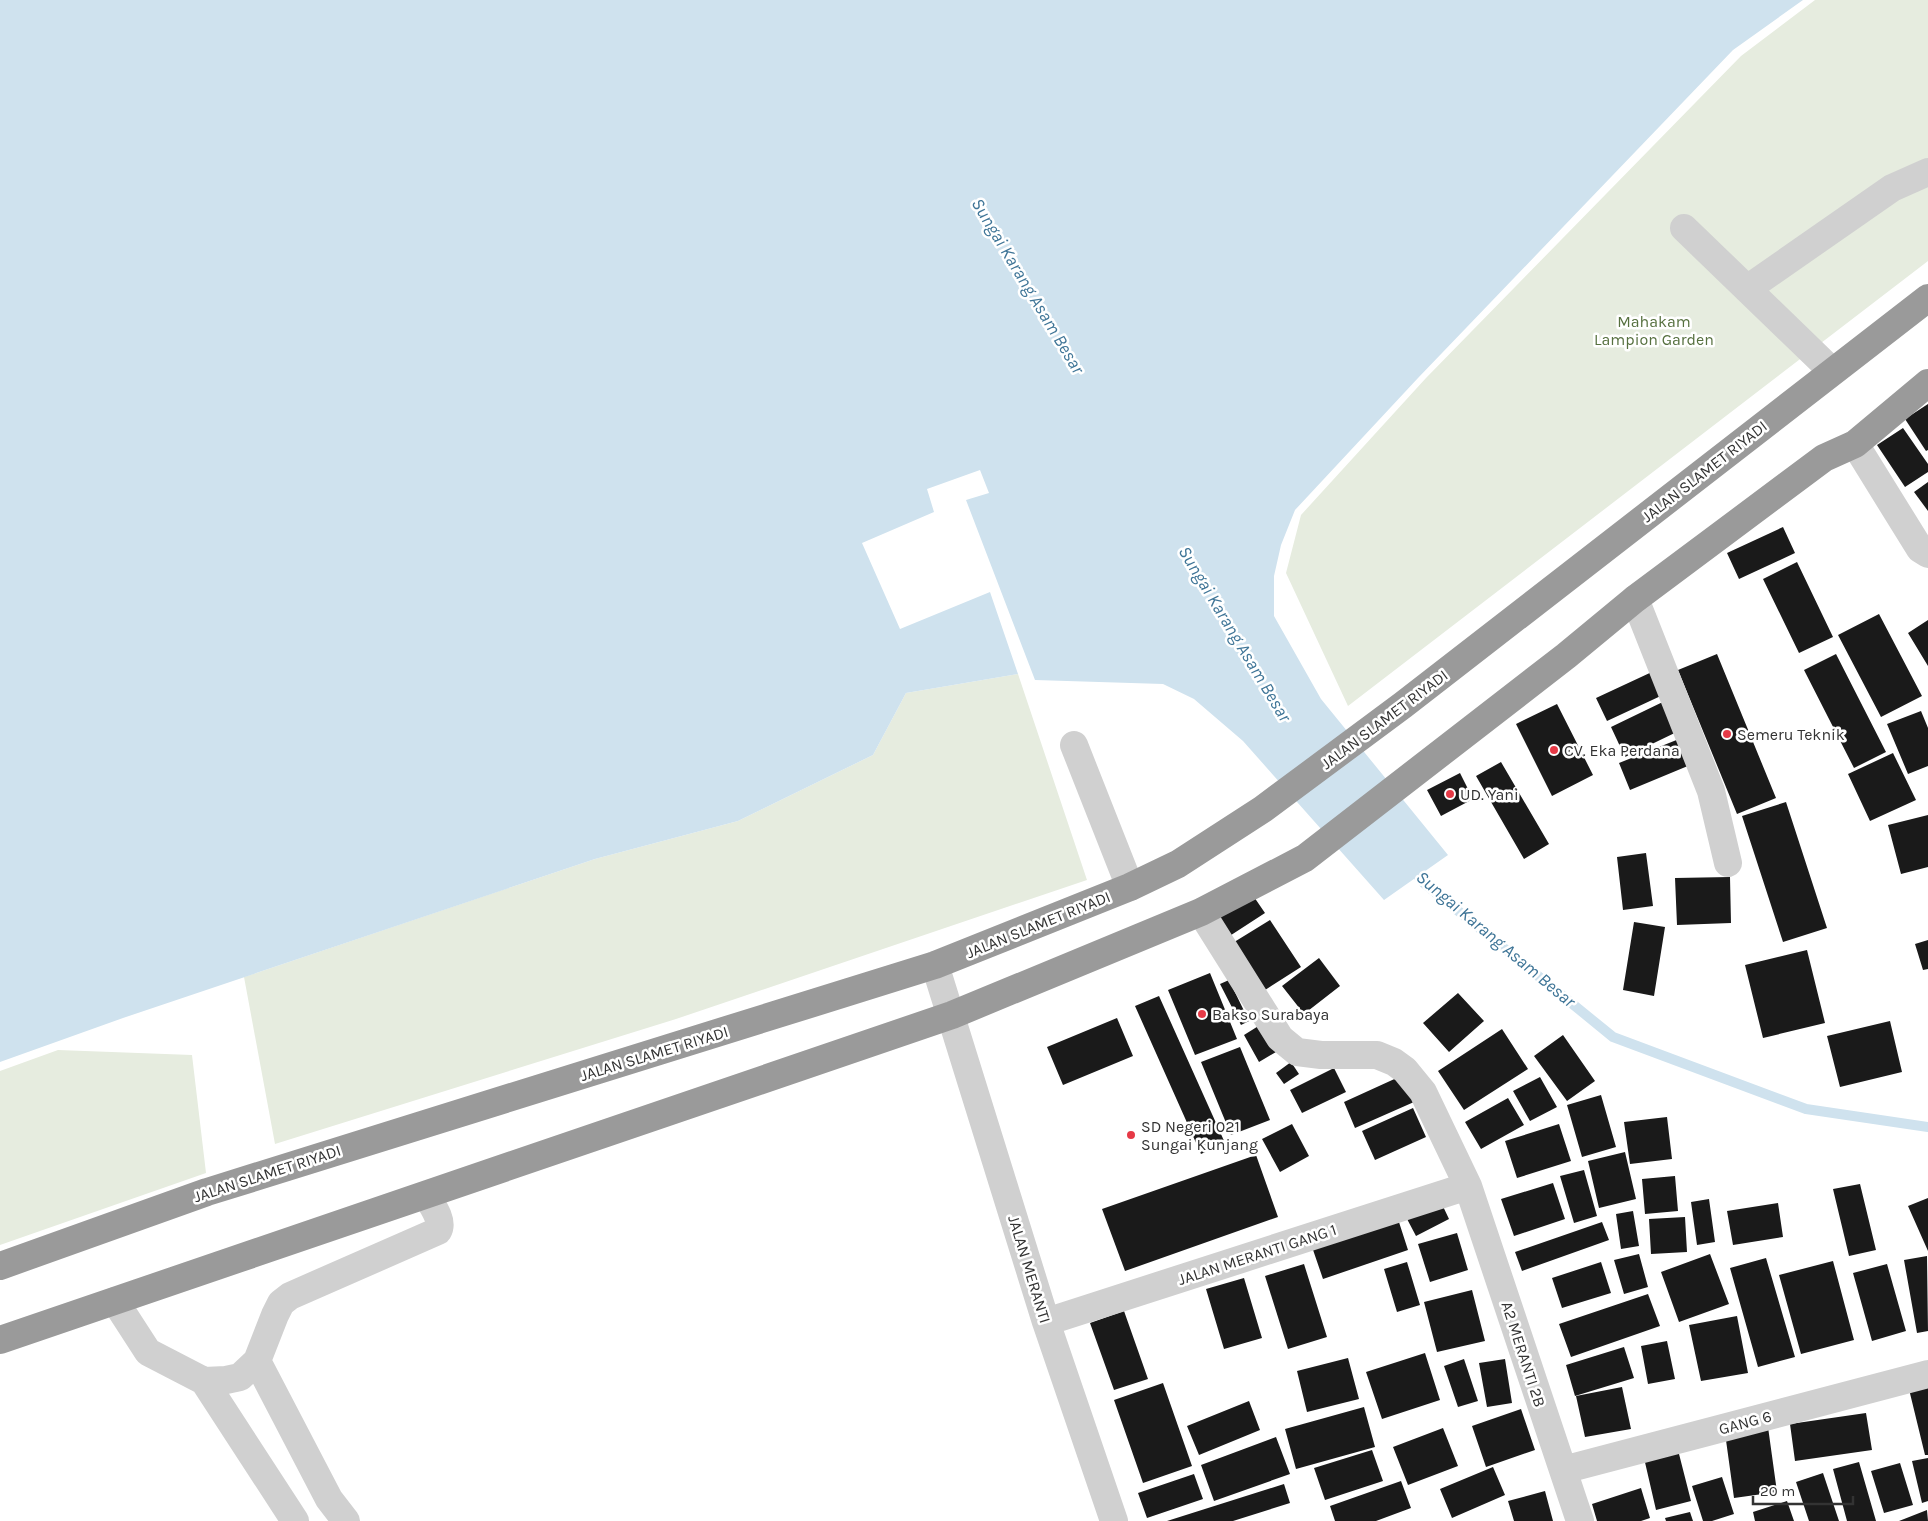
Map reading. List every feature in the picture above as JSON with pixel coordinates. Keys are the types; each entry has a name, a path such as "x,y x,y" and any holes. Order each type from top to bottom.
{"highway":[{"name":"JALAN SLAMET RIYADI","path":"0,1266 207,1192 935,965 1130,888 1178,864 1263,809 1403,705 1928,298"},
{"path":"0,1340 952,1015 1201,912 1305,858 1566,656 1635,599 1824,458 1855,444 1928,383"}],"street":[{"path":"1747,289 1892,188 1928,172"},
{"path":"1684,228 1832,371"},
{"path":"1855,444 1920,549 1928,554"},
{"path":"1635,599 1711,791 1728,863"},
{"path":"1074,745 1130,888"},
{"name":"A2 MERANTI 2B","path":"1201,912 1280,1038 1297,1052 1321,1055 1377,1055 1394,1062 1405,1070 1422,1092 1468,1186 1580,1521"},
{"name":"JALAN MERANTI","path":"935,965 1046,1322 1114,1521"},
{"name":"JALAN MERANTI GANG 1","path":"1046,1322 1468,1186"},
{"path":"204,1381 240,1377 257,1361 275,1315 281,1303 286,1299 438,1232 440,1226 436,1213 426,1195"},
{"path":"115,1301 148,1352 204,1381 296,1521"},
{"path":"257,1361 329,1499 346,1521"},
{"name":"GANG 6","path":"1563,1470 1928,1374"}],"green space":[{"name":"Mahakam Lampion Garden","path":"1815,0 1928,0 1928,261 1348,706 1286,573 1301,515 1426,378 1741,56"},
{"path":"1018,674 1087,880 676,1019 275,1144 244,977 595,859 738,821 873,755 906,693"},
{"path":"58,1050 192,1055 206,1173 0,1245 0,1071"}],"water":[{"path":"0,0 1803,0 1733,50 1418,378 1295,510 1281,545 1274,576 1274,616 1321,699 1448,855 1384,900 1243,741 1194,699 1163,684 1035,680 966,500 989,493 980,470 927,489 934,512 862,543 900,629 990,592 1018,674 906,693 873,755 738,821 595,859 123,1018 0,1062"}],"building":[{"path":"1928,404 1928,450 1926,451 1905,419"},
{"path":"1903,428 1928,464 1928,472 1905,487 1877,445"},
{"path":"1928,482 1928,511 1914,492"},
{"path":"1783,527 1795,553 1739,579 1727,553"},
{"path":"1797,562 1833,637 1799,653 1763,579"},
{"path":"1879,614 1922,696 1881,717 1838,635"},
{"path":"1928,620 1928,666 1908,633"},
{"name":"Semeru Teknik","path":"1717,654 1776,798 1737,814 1678,670"},
{"path":"1836,654 1886,752 1854,768 1804,670"},
{"path":"1654,671 1665,694 1607,721 1596,698"},
{"path":"1671,698 1685,728 1625,757 1611,727"},
{"name":"CV. Eka Perdana","path":"1557,704 1593,775 1552,796 1516,724"},
{"path":"1921,711 1928,728 1928,766 1908,774 1887,724"},
{"path":"1684,737 1695,763 1630,790 1619,763"},
{"path":"1893,753 1916,800 1870,821 1848,774"},
{"path":"1501,762 1549,844 1524,859 1476,776"},
{"name":"UD. Yani","path":"1460,773 1473,799 1441,816 1427,790"},
{"path":"1786,802 1827,928 1783,942 1742,816"},
{"path":"1928,815 1928,867 1901,874 1888,825"},
{"path":"1646,853 1653,906 1623,910 1617,857"},
{"path":"1730,877 1731,923 1677,925 1675,878"},
{"path":"1252,894 1265,913 1225,939 1212,919"},
{"path":"1270,920 1301,967 1262,992 1231,944"},
{"path":"1634,922 1665,927 1654,996 1623,990"},
{"path":"1928,940 1928,969 1923,970 1915,944"},
{"path":"1807,950 1825,1023 1763,1038 1745,965"},
{"path":"1319,958 1340,986 1304,1014 1282,986"},
{"name":"Bakso Surabaya","path":"1210,973 1237,1039 1195,1055 1168,990"},
{"path":"1229,980 1249,1021 1241,1025 1220,984"},
{"path":"1458,993 1484,1021 1449,1052 1423,1023"},
{"path":"1159,996 1225,1143 1201,1154 1135,1006"},
{"path":"1117,1018 1133,1056 1063,1085 1047,1047"},
{"path":"1890,1021 1902,1072 1840,1087 1827,1036"},
{"path":"1260,1025 1276,1052 1259,1062 1244,1035"},
{"path":"1502,1029 1528,1069 1464,1110 1438,1071"},
{"path":"1563,1035 1595,1081 1567,1101 1534,1056"},
{"path":"1240,1047 1270,1120 1231,1135 1201,1062"},
{"path":"1291,1062 1299,1074 1284,1084 1276,1073"},
{"path":"1334,1068 1346,1092 1302,1113 1290,1090"},
{"path":"1401,1076 1414,1102 1355,1128 1344,1102"},
{"path":"1540,1077 1557,1107 1530,1121 1513,1091"},
{"path":"1601,1095 1616,1147 1582,1157 1567,1105"},
{"path":"1508,1098 1524,1125 1481,1149 1465,1122"},
{"path":"1413,1108 1426,1137 1375,1160 1362,1131"},
{"path":"1667,1117 1672,1159 1630,1164 1624,1122"},
{"path":"1292,1124 1309,1156 1280,1172 1262,1139"},
{"path":"1559,1124 1571,1161 1517,1178 1505,1141"},
{"path":"1625,1152 1636,1199 1599,1208 1588,1161"},
{"path":"1256,1155 1278,1217 1125,1271 1102,1209"},
{"path":"1584,1170 1597,1216 1574,1223 1560,1176"},
{"path":"1675,1176 1678,1211 1645,1214 1642,1179"},
{"path":"1553,1183 1565,1219 1514,1236 1501,1199"},
{"path":"1860,1184 1876,1250 1849,1256 1833,1189"},
{"path":"1928,1198 1928,1251 1908,1206"},
{"path":"1709,1199 1715,1242 1697,1245 1691,1202"},
{"path":"1440,1200 1449,1219 1416,1236 1406,1217"},
{"path":"1778,1203 1783,1237 1733,1245 1727,1211"},
{"path":"1633,1211 1639,1246 1621,1249 1616,1214"},
{"path":"1397,1216 1408,1250 1323,1279 1311,1244"},
{"path":"1685,1217 1687,1252 1651,1254 1649,1219"},
{"path":"1602,1222 1609,1240 1522,1271 1515,1252"},
{"path":"1457,1233 1468,1270 1430,1282 1418,1244"},
{"path":"1639,1254 1648,1287 1624,1294 1614,1260"},
{"path":"1710,1254 1729,1304 1679,1322 1661,1272"},
{"path":"1927,1256 1928,1331 1917,1333 1904,1260"},
{"path":"1766,1258 1795,1357 1758,1367 1730,1268"},
{"path":"1833,1261 1854,1340 1801,1354 1779,1275"},
{"path":"1407,1262 1420,1305 1397,1312 1384,1269"},
{"path":"1601,1262 1611,1293 1562,1308 1552,1278"},
{"path":"1304,1264 1327,1337 1288,1349 1265,1276"},
{"path":"1887,1264 1906,1331 1872,1341 1853,1273"},
{"path":"1244,1278 1262,1338 1224,1349 1206,1289"},
{"path":"1472,1290 1485,1341 1437,1352 1424,1302"},
{"path":"1648,1294 1660,1326 1571,1357 1559,1324"},
{"path":"1124,1311 1148,1379 1114,1390 1090,1323"},
{"path":"1737,1316 1748,1373 1701,1381 1689,1325"},
{"path":"1667,1341 1675,1379 1648,1384 1641,1346"},
{"path":"1624,1347 1634,1378 1575,1396 1566,1365"},
{"path":"1425,1353 1440,1400 1382,1419 1366,1372"},
{"path":"1348,1358 1359,1399 1307,1412 1297,1371"},
{"path":"1464,1359 1478,1401 1458,1407 1444,1366"},
{"path":"1505,1359 1512,1403 1487,1407 1479,1363"},
{"path":"1928,1376 1928,1455 1925,1455 1907,1381"},
{"path":"1163,1383 1192,1466 1143,1483 1114,1400"},
{"path":"1622,1387 1631,1429 1585,1437 1576,1396"},
{"path":"1249,1401 1260,1430 1199,1455 1187,1426"},
{"path":"1364,1407 1375,1447 1296,1469 1285,1429"},
{"path":"1521,1409 1535,1450 1486,1467 1472,1426"},
{"path":"1866,1413 1872,1450 1795,1461 1790,1424"},
{"path":"1768,1427 1777,1492 1734,1498 1725,1433"},
{"path":"1443,1428 1458,1466 1408,1485 1393,1447"},
{"path":"1276,1437 1290,1474 1214,1501 1201,1465"},
{"path":"1372,1450 1383,1481 1325,1500 1314,1468"},
{"path":"1678,1450 1691,1501 1656,1510 1644,1458"},
{"path":"1928,1458 1928,1501 1922,1503 1912,1461"},
{"path":"1859,1462 1876,1521 1847,1521 1833,1469"},
{"path":"1900,1463 1913,1505 1884,1513 1871,1471"},
{"path":"1493,1467 1505,1495 1452,1518 1440,1489"},
{"path":"1823,1473 1839,1521 1809,1521 1796,1482"},
{"path":"1194,1474 1203,1499 1147,1518 1138,1493"},
{"path":"1722,1477 1734,1514 1712,1521 1703,1521 1692,1486"},
{"path":"1401,1481 1411,1508 1376,1521 1335,1521 1330,1506"},
{"path":"1284,1484 1290,1503 1233,1521 1167,1521"},
{"path":"1641,1488 1650,1518 1641,1521 1597,1521 1592,1504"},
{"path":"1545,1491 1553,1521 1514,1521 1508,1501"},
{"path":"1787,1501 1794,1521 1755,1521 1753,1512"},
{"path":"1927,1510 1928,1521 1899,1521"},
{"path":"1690,1512 1693,1521 1666,1521 1665,1518"}],"waterway":[{"name":"Sungai Karang Asam Besar","path":"1411,867 1424,883 1613,1037 1806,1109 1928,1127"}],"place":[{"name":"Semeru Teknik","path":"1727,734"},
{"name":"CV. Eka Perdana","path":"1554,750"},
{"name":"UD. Yani","path":"1450,794"},
{"name":"Bakso Surabaya","path":"1202,1014"},
{"name":"SD Negeri 021 Sungai Kunjang","path":"1131,1135"}]}
